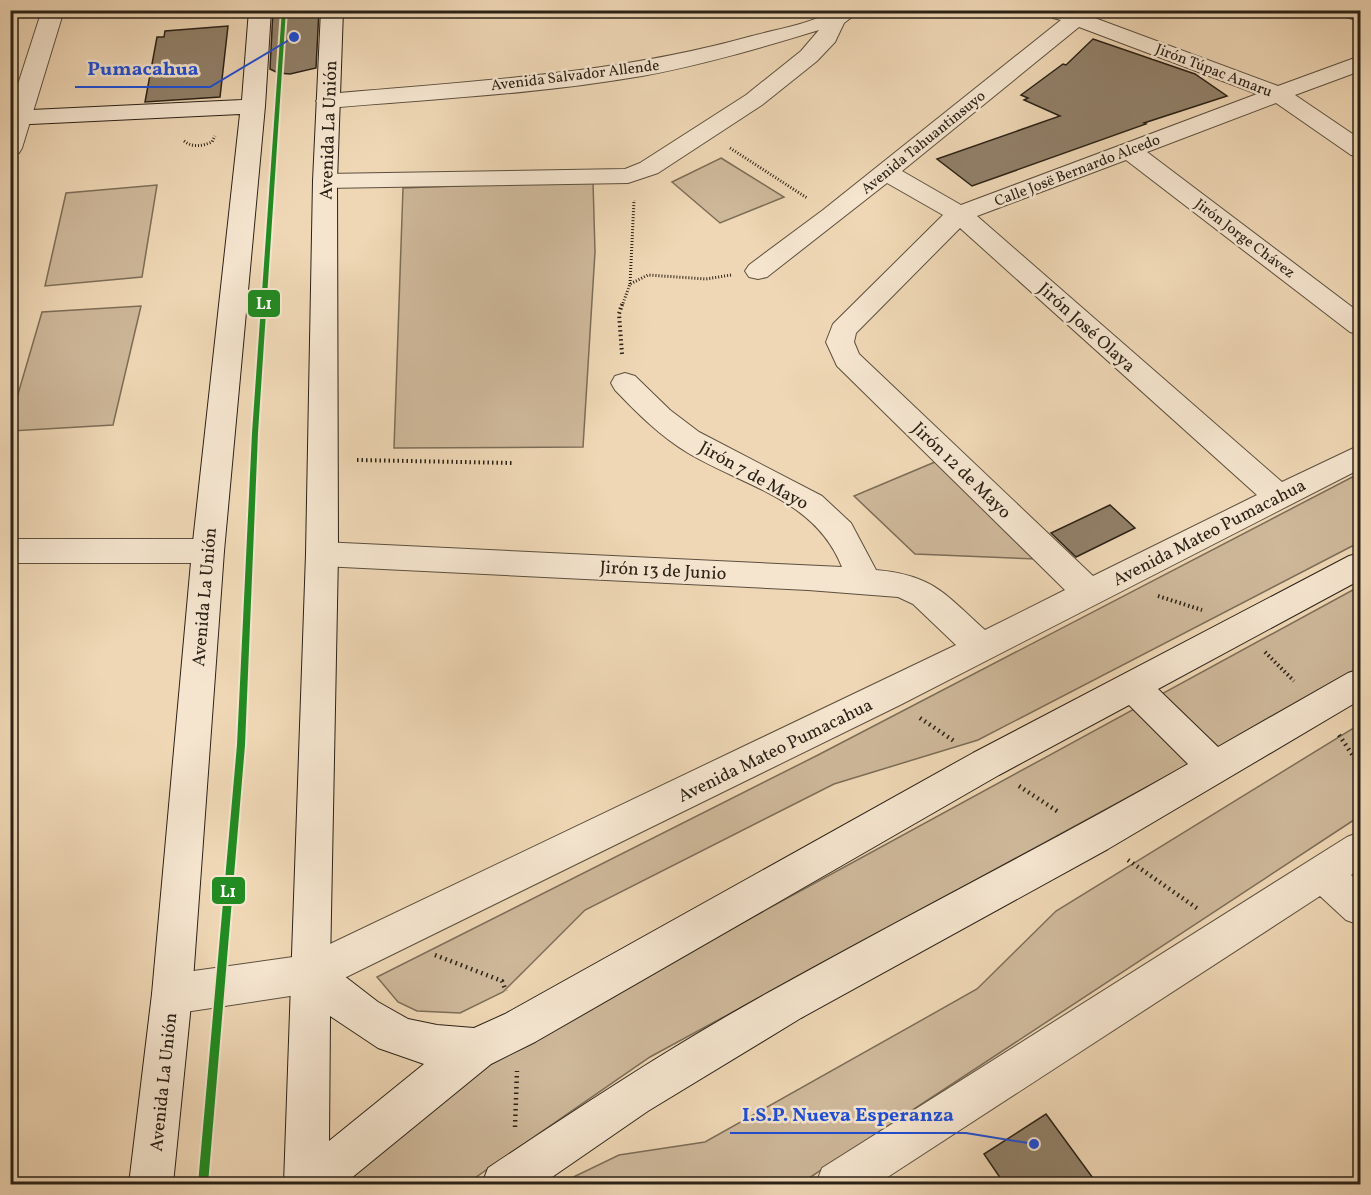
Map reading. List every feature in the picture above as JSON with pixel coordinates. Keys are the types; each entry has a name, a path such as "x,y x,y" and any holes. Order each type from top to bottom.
{"street":[{"path":"10,148 15,118 53,10"},
{"name":"Avenida La Unión","path":"151,1185 172,994 208,550 253,106 260,10"},
{"name":"Avenida La Unión","path":"308,1185 310,974 322,554 325,181 332,10"},
{"path":"1347,10 1360,15"},
{"path":"325,181 628,176 650,168 707,133 754,100 809,56 827,37 836,13"},
{"name":"Avenida Salvador Allende","path":"328,101 579,78 642,69 705,56 836,13"},
{"name":"Jirón Túpac Amaru","path":"1074,13 1278,94 1360,150"},
{"name":"Avenida Tahuantinsuyo","path":"758,271 832,215 1074,13"},
{"name":"Calle Josë Bernardo Alcedo","path":"840,342 843,330 959,214 1360,63"},
{"path":"15,118 253,106"},
{"name":"Jirón Jorge Chávez","path":"1129,150 1360,326"},
{"name":"Jirón José Olaya","path":"885,171 959,214 1279,497"},
{"name":"Jirón 12 de Mayo","path":"840,342 847,359 1089,593"},
{"name":"Jirón 7 de Mayo","path":"625,383 666,424 699,446 809,503 839,530 851,549 864,581"},
{"name":"Avenida Mateo Pumacahua","path":"172,994 310,974 982,648 1360,456"},
{"path":"10,551 208,550"},
{"name":"Jirón 13 de Junio","path":"322,554 864,581 902,585 925,595 982,648"},
{"path":"308,1185 476,1049 520,1028 986,764 1360,565"},
{"path":"504,1185 633,1096 787,1004 1095,837 1360,683"},
{"path":"1133,686 1215,767"},
{"path":"838,1185 1360,849"},
{"path":"1322,874 1360,907"},
{"path":"310,974 354,1010 392,1034 423,1044 476,1049"}],"path":[{"path":"184,141 188,145 199,147 212,142 216,136 207,130"},
{"path":"707,133 832,215"},
{"path":"625,383 619,314 630,284 635,207 628,176"},
{"path":"630,284 648,275 706,279 758,271"},
{"path":"323,460 512,463"}],"shaded area":[{"path":"721,158 784,197 720,223 672,182"},
{"path":"593,181 595,252 583,447 394,448 403,188"},
{"path":"157,185 142,277 45,286 66,193"},
{"path":"141,306 113,425 11,431 11,418 42,312"},
{"path":"935,462 1036,559 915,554 854,496"},
{"path":"1360,473 1360,542 978,740 834,784 585,910 503,992 460,1013 417,1011 398,1002 377,977 818,755"},
{"path":"1360,586 1360,671 650,1057 466,1184 349,1184 341,1150 371,1125"},
{"path":"1360,724 1360,816 800,1184 559,1184 619,1155 705,1142 977,989 1056,911"}],"building":[{"path":"273,10 319,10 316,68 290,74 278,73 270,69"},
{"path":"228,26 220,97 145,102 157,37 164,37 165,31"},
{"path":"1093,39 1195,74 1227,96 1144,123 1146,124 972,186 937,159 1060,116 1024,100 1028,98 1021,95 1063,64 1066,65"},
{"path":"1110,505 1135,528 1076,557 1051,533"},
{"path":"1046,1114 1098,1185 1005,1185 984,1154"}],"transit line":[{"name":"L1","path":"203,1184 241,745 255,433 284,10"}],"place":[{"name":"Pumacahua","path":"294,37"},
{"name":"I.S.P. Nueva Esperanza","path":"1034,1144"}]}
